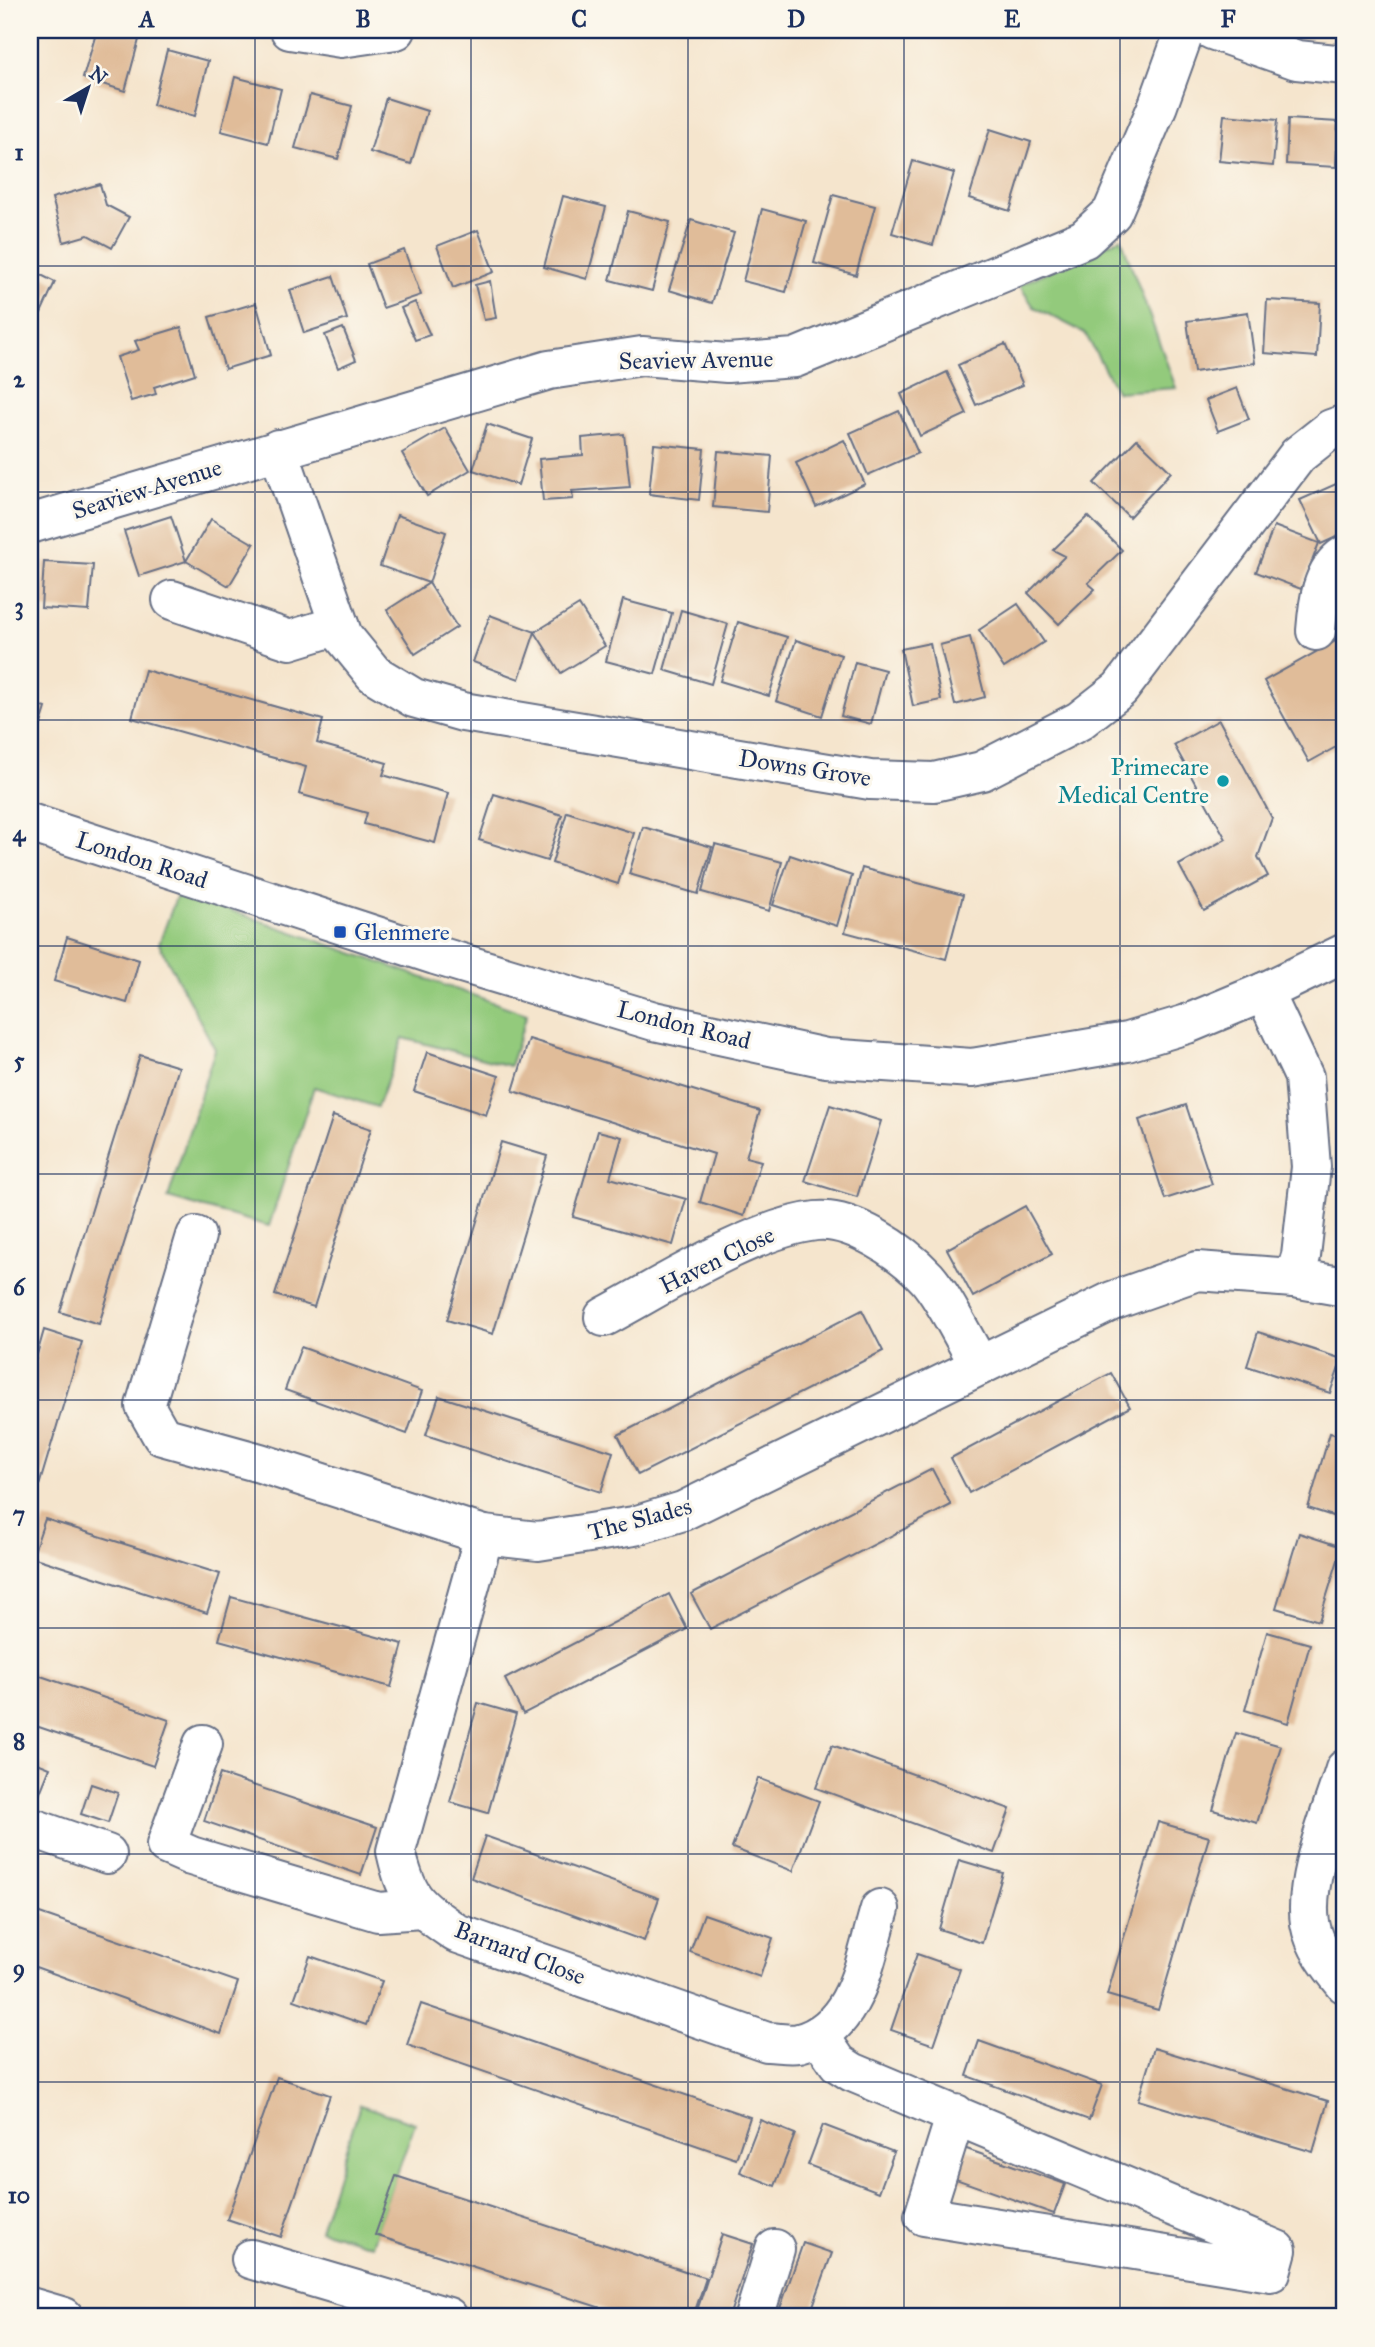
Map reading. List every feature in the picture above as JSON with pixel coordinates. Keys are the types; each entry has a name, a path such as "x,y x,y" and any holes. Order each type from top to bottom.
{"main road":[{"path":"290,30 341,38 396,30"},
{"name":"Seaview Avenue","path":"30,524 549,370 642,356 727,363 795,358 1084,239 1112,213 1158,105 1185,30"},
{"path":"1212,30 1297,60 1345,65"},
{"name":"Downs Grove","path":"278,449 343,636 374,674 414,698 463,712 870,780 934,782 982,771 1079,721 1120,689 1298,454 1331,429 1345,424"},
{"path":"1315,631 1320,593 1337,560 1345,555"},
{"path":"172,600 290,640 339,625"},
{"name":"London Road","path":"30,823 435,955 654,1021 826,1058 972,1068 1127,1042 1186,1024 1264,992 1345,953"},
{"path":"1264,992 1304,1077 1311,1167 1301,1256 1294,1278"},
{"name":"Haven Close","path":"604,1317 769,1231 819,1220 859,1228 895,1250 927,1278 979,1364"},
{"name":"The Slades","path":"196,1236 145,1406 162,1436 260,1463 484,1535 538,1541 634,1526 684,1511 1112,1301 1197,1271 1294,1278 1345,1287"},
{"name":"Barnard Close","path":"484,1535 396,1851 403,1885 422,1909 456,1933 767,2042 797,2043 819,2035"},
{"path":"203,1744 166,1845 191,1856 378,1912 422,1909"},
{"path":"1345,1769 1310,1888 1310,1923 1322,1955 1345,1984"},
{"path":"30,1827 107,1854"},
{"path":"880,1909 854,1996 838,2021 819,2035 838,2063 852,2072 956,2114 1277,2250 1271,2272 923,2216 956,2114"},
{"path":"754,2317 775,2249"},
{"path":"251,2259 448,2317"},
{"path":"30,2307 64,2317"}],"green space":[{"path":"1121,238 1176,388 1117,392 1085,333 1034,307 1019,285"},
{"path":"178,892 527,1014 510,1066 403,1038 377,1107 314,1087 269,1226 168,1198 215,1049 159,944"},
{"path":"360,2105 415,2123 372,2245 320,2230"}],"building":[{"path":"97,30 119,30 140,36 125,91 83,78"},
{"path":"167,50 208,61 195,116 153,105"},
{"path":"235,77 281,89 268,143 221,131"},
{"path":"310,95 352,106 338,159 295,148"},
{"path":"386,98 427,111 411,164 370,152"},
{"path":"1224,115 1277,120 1273,166 1219,161"},
{"path":"1288,119 1338,122 1336,167 1286,164"},
{"path":"990,129 1031,142 1010,211 969,198"},
{"path":"913,161 954,173 933,245 892,233"},
{"path":"100,184 106,205 129,217 112,248 88,235 64,242 52,198"},
{"path":"833,195 875,206 856,275 814,263"},
{"path":"563,196 606,207 587,279 544,267"},
{"path":"762,209 806,221 786,292 743,281"},
{"path":"628,211 670,222 652,291 610,280"},
{"path":"691,220 734,233 712,303 669,290"},
{"path":"478,230 494,272 453,288 437,246"},
{"path":"404,250 421,295 383,308 367,264"},
{"path":"30,264 33,271 55,282 41,313 30,308"},
{"path":"333,276 347,319 304,333 290,290"},
{"path":"490,281 496,318 484,320 475,285"},
{"path":"1267,300 1320,303 1317,357 1264,353"},
{"path":"415,302 430,335 415,340 401,308"},
{"path":"256,303 271,355 225,369 209,317"},
{"path":"1248,312 1255,363 1194,372 1187,321"},
{"path":"181,327 195,374 154,387 156,394 131,401 117,357 139,350 135,341"},
{"path":"343,328 356,360 338,368 325,335"},
{"path":"1005,344 1023,385 976,405 958,365"},
{"path":"947,372 967,414 920,436 901,394"},
{"path":"1237,388 1249,419 1218,431 1206,400"},
{"path":"899,411 918,453 868,475 850,433"},
{"path":"487,424 532,439 518,485 473,470"},
{"path":"445,428 470,470 427,496 402,453"},
{"path":"624,434 630,487 572,491 573,499 543,501 539,459 583,455 582,438"},
{"path":"1137,439 1171,472 1129,517 1094,483"},
{"path":"844,440 865,484 816,507 796,463"},
{"path":"654,444 704,449 699,500 649,494"},
{"path":"718,451 772,456 767,512 713,507"},
{"path":"1345,480 1345,533 1321,544 1300,500"},
{"path":"397,515 446,532 429,583 380,566"},
{"path":"171,516 186,561 139,576 124,531"},
{"path":"1088,516 1122,550 1088,583 1095,589 1059,624 1028,593 1065,556 1053,550"},
{"path":"211,519 254,544 229,586 186,561"},
{"path":"1274,526 1319,543 1301,589 1256,572"},
{"path":"44,562 93,565 89,611 41,608"},
{"path":"429,583 457,627 415,654 387,610"},
{"path":"623,600 672,613 655,674 606,661"},
{"path":"1018,604 1044,642 1004,668 979,630"},
{"path":"579,605 605,646 561,673 535,632"},
{"path":"681,610 728,624 711,684 664,670"},
{"path":"490,615 535,632 519,679 473,662"},
{"path":"738,622 787,637 769,696 720,681"},
{"path":"1345,636 1345,742 1309,762 1264,681"},
{"path":"970,637 985,697 955,705 940,645"},
{"path":"796,640 841,655 822,716 776,701"},
{"path":"930,643 941,700 913,706 901,649"},
{"path":"855,662 885,670 871,724 841,716"},
{"path":"145,670 323,720 317,743 387,763 383,775 448,793 435,843 364,824 367,813 299,794 306,767 132,718"},
{"path":"30,703 46,708 30,759"},
{"name":"Primecare Medical Centre","path":"1219,720 1272,818 1258,857 1268,876 1204,911 1179,865 1226,839 1174,745"},
{"path":"494,794 562,815 547,861 479,840"},
{"path":"567,812 634,833 618,884 552,863"},
{"path":"643,827 712,847 698,894 629,874"},
{"path":"715,844 782,862 769,911 702,892"},
{"path":"790,855 852,876 837,926 773,905"},
{"path":"862,868 963,895 946,959 845,932"},
{"path":"67,937 139,960 127,1003 54,981"},
{"path":"529,1039 760,1111 746,1157 761,1161 744,1216 700,1202 714,1154 513,1091"},
{"path":"427,1052 499,1076 486,1115 414,1091"},
{"path":"140,1055 179,1067 99,1324 60,1312"},
{"path":"830,1105 881,1121 857,1197 805,1181"},
{"path":"1186,1105 1212,1184 1165,1199 1139,1120"},
{"path":"333,1116 371,1129 314,1307 275,1295"},
{"path":"598,1131 622,1137 610,1178 686,1199 673,1245 573,1217"},
{"path":"501,1142 547,1156 493,1334 447,1320"},
{"path":"1025,1206 1052,1254 973,1297 947,1249"},
{"path":"862,1310 883,1351 638,1475 618,1435"},
{"path":"44,1330 82,1342 30,1516 30,1379"},
{"path":"1258,1332 1342,1359 1330,1393 1247,1366"},
{"path":"301,1347 422,1391 407,1434 285,1390"},
{"path":"1111,1373 1130,1407 969,1493 951,1458"},
{"path":"439,1396 613,1452 601,1492 426,1435"},
{"path":"1330,1433 1345,1437 1345,1520 1308,1508"},
{"path":"932,1469 951,1505 710,1629 691,1594"},
{"path":"45,1519 220,1574 207,1613 32,1557"},
{"path":"1299,1533 1342,1547 1319,1621 1276,1608"},
{"path":"669,1594 687,1629 523,1714 505,1679"},
{"path":"231,1597 403,1644 391,1687 219,1640"},
{"path":"1267,1632 1310,1644 1288,1723 1245,1710"},
{"path":"32,1673 169,1720 153,1766 30,1724"},
{"path":"478,1703 516,1714 488,1813 450,1802"},
{"path":"1236,1733 1281,1746 1257,1823 1213,1810"},
{"path":"832,1745 1010,1809 994,1853 816,1788"},
{"path":"30,1760 50,1768 37,1800 30,1797"},
{"path":"220,1774 377,1827 361,1875 204,1821"},
{"path":"758,1778 819,1801 793,1871 732,1848"},
{"path":"91,1784 118,1793 108,1823 81,1814"},
{"path":"1158,1822 1209,1837 1158,2010 1107,1995"},
{"path":"485,1836 659,1898 644,1941 471,1878"},
{"path":"959,1860 1003,1873 982,1943 939,1929"},
{"path":"31,1910 238,1982 221,2034 30,1965"},
{"path":"704,1914 773,1938 760,1977 690,1952"},
{"path":"917,1954 960,1969 934,2045 891,2030"},
{"path":"310,1956 382,1981 366,2025 294,2000"},
{"path":"421,2004 750,2117 736,2159 407,2045"},
{"path":"979,2041 1102,2085 1089,2120 967,2076"},
{"path":"1154,2048 1328,2101 1313,2152 1138,2100"},
{"path":"277,2077 330,2095 281,2237 227,2219"},
{"path":"760,2120 795,2134 775,2186 740,2172"},
{"path":"823,2125 894,2152 879,2192 808,2165"},
{"path":"961,2147 1065,2184 1054,2214 950,2177"},
{"path":"396,2176 706,2278 693,2317 629,2317 375,2235"},
{"path":"722,2234 753,2244 729,2317 695,2317"},
{"path":"803,2243 832,2253 809,2317 777,2317"}],"place":[{"name":"Primecare Medical Centre","path":"1223,781"},
{"name":"Glenmere","path":"340,932"}]}
